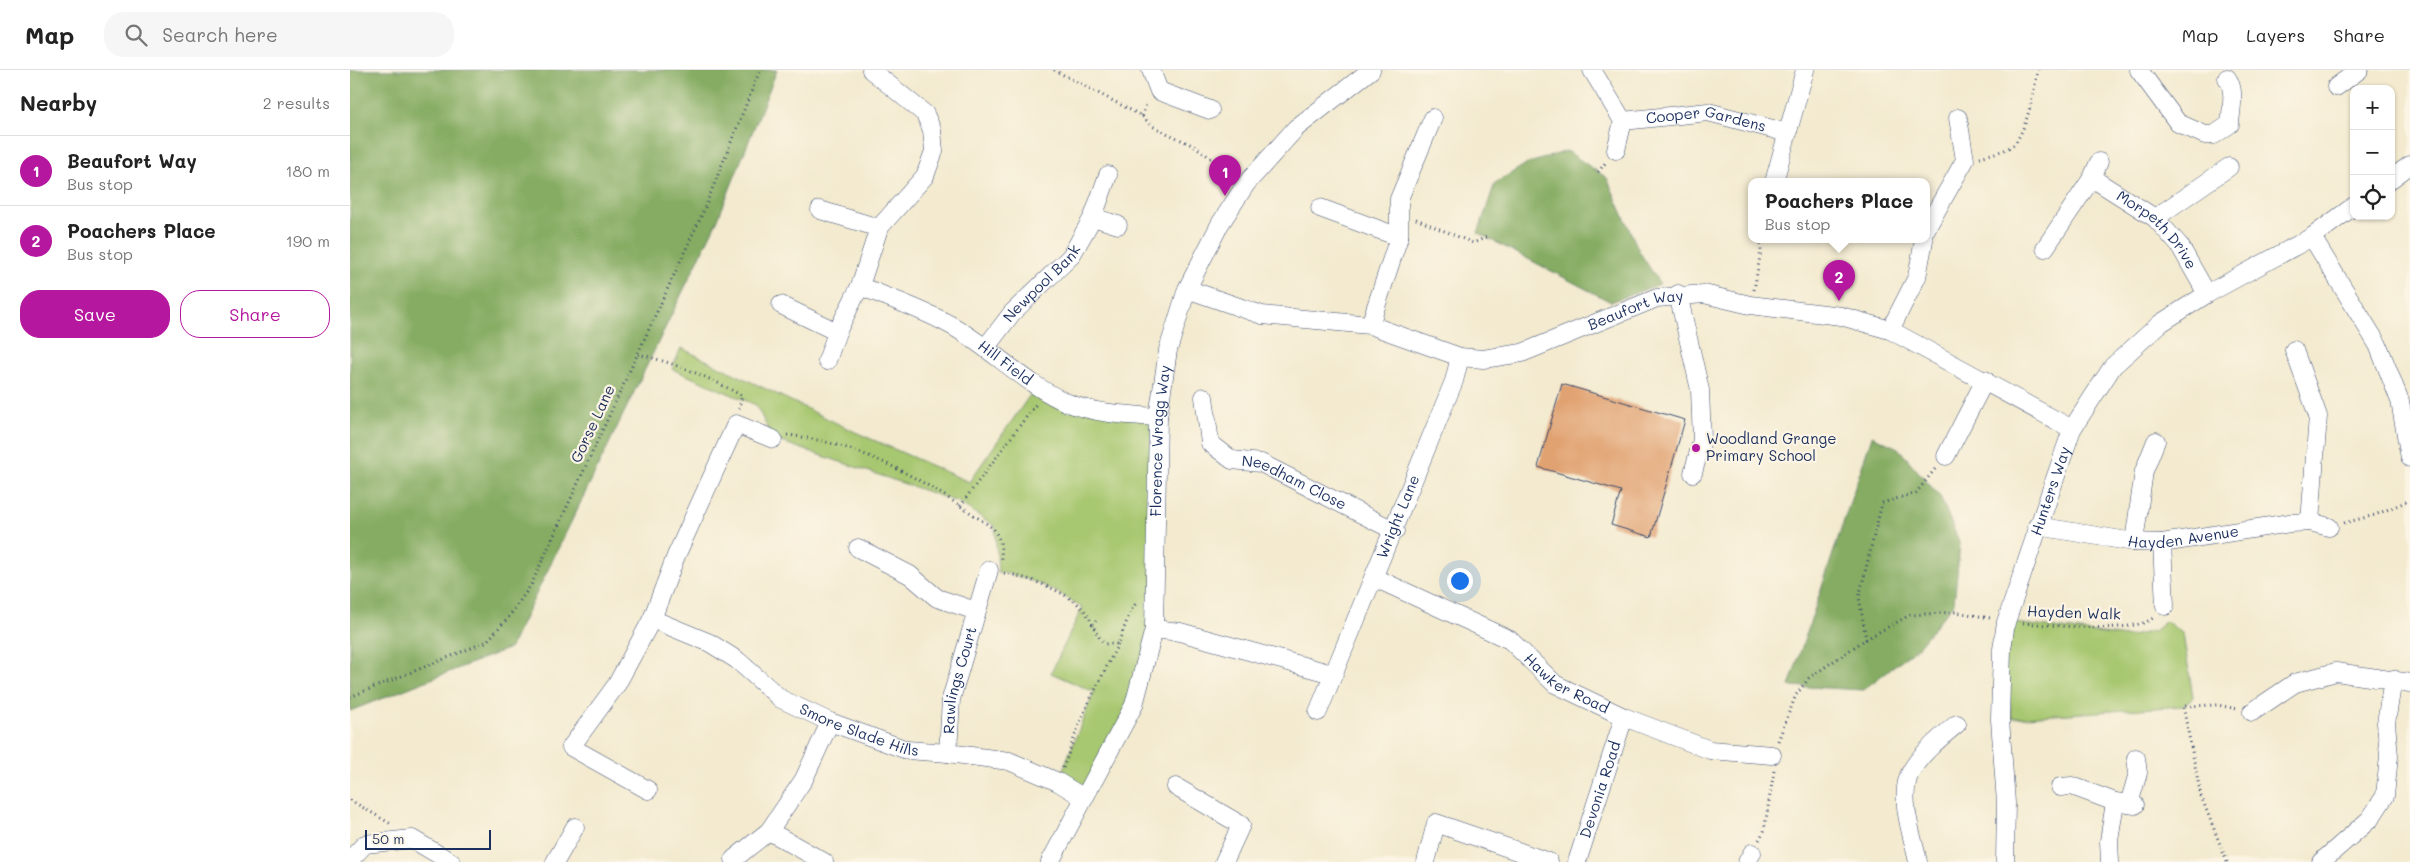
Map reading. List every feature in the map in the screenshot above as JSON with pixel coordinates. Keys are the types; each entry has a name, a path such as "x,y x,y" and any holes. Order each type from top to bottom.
{"street":[{"path":"826,361 837,332 860,286 879,228 925,176 934,151 932,130 925,114 871,70"},
{"path":"1151,70 1154,94 1210,110"},
{"name":"Florence Wragg Way","path":"1050,862 1134,705 1154,628 1158,417 1168,350 1187,289 1220,224 1246,184 1296,128 1371,70"},
{"path":"1592,70 1623,121 1616,150"},
{"name":"Cooper Gardens","path":"1775,178 1805,70"},
{"path":"2139,70 2178,123 2205,135 2214,135 2230,124 2231,84 2227,78"},
{"path":"2336,86 2359,70"},
{"name":"Cooper Gardens","path":"1623,121 1708,112 1788,132"},
{"path":"1370,325 1398,237 1399,199 1433,118"},
{"path":"1930,222 1964,160 1958,118"},
{"path":"2395,176 2410,165"},
{"path":"2155,218 2229,167"},
{"name":"Morpeth Drive","path":"2045,248 2096,170 2155,218 2180,246 2207,294"},
{"name":"Newpool Bank","path":"986,347 1012,313 1071,256 1094,217 1108,175"},
{"path":"1320,208 1398,237"},
{"name":"Hunters Way","path":"2005,862 2006,803 2000,719 2002,649 2006,622 2037,526 2072,429 2114,366 2161,323 2207,294 2312,237 2350,209"},
{"path":"820,210 879,228"},
{"path":"1094,217 1118,225"},
{"path":"2312,237 2378,345 2402,380 2400,401 2410,458"},
{"path":"1890,330 1917,277 1923,243"},
{"name":"Hill Field","path":"860,286 952,326 1067,403 1094,411 1158,417"},
{"name":"Beaufort Way","path":"1187,289 1262,315 1370,325 1460,358 1483,359 1522,353 1657,298 1678,294 1704,294 1750,305 1840,316 1890,330 2072,429"},
{"path":"1678,294 1700,390 1702,440 1693,473"},
{"path":"781,305 837,332"},
{"path":"2294,350 2318,416 2310,522"},
{"name":"Wright Lane","path":"1318,712 1332,674 1394,531 1454,381 1460,358"},
{"path":"1946,456 1984,380"},
{"name":"Needham Close","path":"1204,397 1210,443 1232,460 1261,463 1394,531"},
{"path":"648,790 570,747 617,684 652,619 676,556 736,424 773,439"},
{"path":"2134,542 2144,471 2156,441"},
{"name":"Hayden Avenue","path":"2037,526 2134,542 2162,543 2290,523 2310,522 2329,527"},
{"path":"2162,543 2165,606"},
{"name":"Rawlings Court","path":"858,548 910,575 937,598 976,610"},
{"name":"Rawlings Court","path":"948,752 951,699 989,570"},
{"name":"Hawker Road","path":"1375,578 1510,640 1556,684 1624,717 1710,750 1772,756"},
{"name":"Smore Slade Hills","path":"652,619 710,643 737,660 781,699 830,722 908,750 948,752 1010,761 1058,782 1084,798"},
{"path":"1154,628 1180,632 1332,674"},
{"path":"2252,712 2296,683 2336,672 2410,683"},
{"path":"2321,862 2370,819 2385,796 2389,756 2386,723 2393,679"},
{"name":"Devonia Road","path":"1577,862 1624,717"},
{"path":"734,859 769,831 804,779 830,722"},
{"path":"1918,862 1906,803 1908,778 1930,746 1957,724"},
{"path":"2110,862 2109,841 2138,773 2136,758"},
{"path":"2060,787 2072,786 2126,804"},
{"path":"1176,787 1241,825 1224,862"},
{"path":"1426,862 1436,823 1549,862"},
{"path":"555,862 575,827"},
{"path":"769,831 824,862"},
{"path":"350,860 365,844 412,838 452,862"}],"path":[{"name":"Gorse Lane","path":"350,697 486,642 508,618 531,585 703,212 760,70"},
{"path":"1054,70 1142,116 1152,126 1196,147 1246,184"},
{"path":"1964,160 1996,153 2015,143 2028,112 2038,70"},
{"path":"1142,116 1154,94"},
{"path":"1399,212 1472,243 1488,237"},
{"path":"1750,305 1761,251 1760,243"},
{"path":"638,354 663,360 723,384 742,396 736,424"},
{"path":"960,506 1046,390"},
{"path":"773,439 783,434 814,438 851,448 883,461 960,506 994,529 1000,541 1002,563 989,570"},
{"path":"1866,639 1860,597 1882,502 1916,493 1946,456"},
{"path":"2329,527 2375,515 2410,500"},
{"path":"989,570 1022,576 1064,595 1083,608 1098,637 1105,644 1118,644"},
{"path":"1058,782 1083,714 1118,644 1131,610 1156,579"},
{"name":"Hayden Walk","path":"1772,756 1796,694 1805,683 1866,639 1910,615 1956,612 2006,622 2114,628 2149,622 2165,606"},
{"path":"1092,625 1096,621"},
{"path":"2228,862 2201,796 2183,706 2218,704 2252,712"},
{"path":"1750,858 1764,831 1774,776 1772,756"},
{"path":"350,800 377,814 412,838"}],"green space":[{"path":"350,70 777,70 718,219 510,648 350,711"},
{"path":"1567,151 1607,178 1639,251 1660,284 1611,302 1478,233 1495,183 1526,164"},
{"path":"681,348 853,431 969,482 1037,385 1094,411 1158,417 1152,613 1134,705 1084,798 1058,782 1094,692 1051,673 1082,608 1063,595 1042,585 1021,577 998,572 995,526 958,502 773,439 756,405 672,369"},
{"path":"1872,436 1898,448 1941,498 1960,544 1954,603 1917,648 1863,690 1789,686"},
{"path":"2166,621 2183,634 2193,697 2183,706 2012,718 2002,649 2006,622 2127,637 2154,631"}],"building":[{"path":"1562,384 1685,420 1651,537 1611,525 1621,491 1538,467"}],"place":[{"name":"Beaufort Way","path":"1225,196"},
{"name":"Poachers Place","path":"1839,301"},
{"name":"Woodland Grange Primary School","path":"1696,448"}]}
